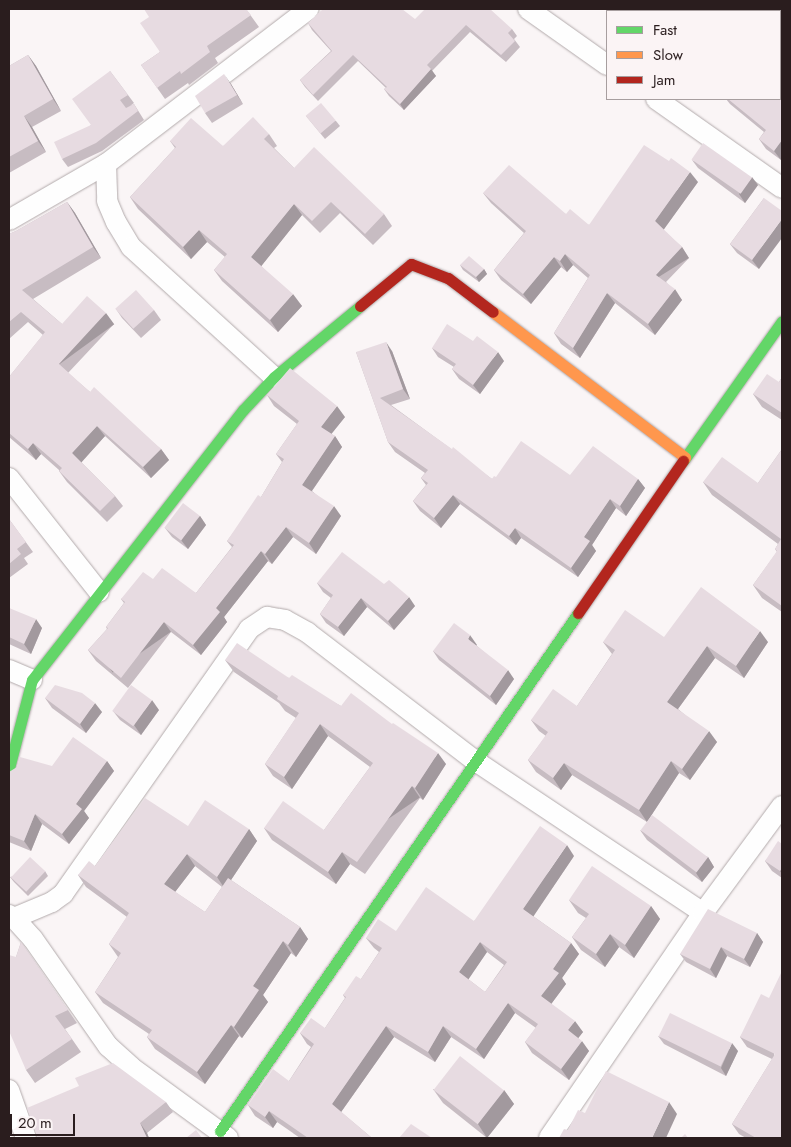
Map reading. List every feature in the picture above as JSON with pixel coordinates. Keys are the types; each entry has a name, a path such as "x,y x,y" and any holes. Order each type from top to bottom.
{"street":[{"path":"9,220 106,164 310,9"},
{"path":"528,9 606,63"},
{"path":"657,100 782,188"},
{"path":"106,164 108,201 116,222 131,247 274,377"},
{"path":"9,768 32,680 243,410 274,377 411,264 448,278 685,457"},
{"path":"703,913 478,762 308,633 285,620 267,617 249,629 63,894 52,902 11,916 33,939 108,1046 131,1067 224,1135 478,762 685,457 782,321"},
{"path":"9,478 99,592"},
{"path":"9,670 32,680"},
{"path":"550,1138 703,913 782,806"},
{"path":"9,1090 26,1138"}],"building":[{"path":"144,9 246,9 251,15 207,46 210,52 181,74 180,71 157,88 141,65 160,52 140,23 149,17"},
{"path":"323,9 402,9 415,19 425,9 490,9 512,29 508,33 515,41 501,55 466,25 427,65 431,69 400,104 384,89 387,87 353,55 313,95 300,80 332,51 308,23"},
{"path":"28,55 53,99 24,116 38,141 9,157 9,66"},
{"path":"110,71 128,95 120,100 126,108 134,104 138,111 96,143 62,159 54,142 91,125 72,99"},
{"path":"224,74 237,95 205,113 195,96"},
{"path":"729,100 781,100 782,140 774,151 759,139 766,130"},
{"path":"321,103 336,121 320,133 306,116"},
{"path":"253,117 269,134 264,139 294,168 314,147 384,214 365,234 331,202 312,221 294,204 251,257 293,294 270,320 214,270 227,254 199,230 183,247 130,197 176,147 170,141 191,118 223,146"},
{"path":"703,143 752,177 741,194 692,159"},
{"path":"644,145 669,161 671,158 690,172 655,221 682,247 656,275 675,289 648,324 607,293 573,348 554,333 590,275 565,254 560,261 554,257 523,294 494,270 526,231 483,193 509,165 566,214 570,209 589,225"},
{"path":"764,198 782,211 782,219 752,260 730,244"},
{"path":"67,202 93,247 22,290 62,324 87,296 106,313 59,364 90,392 94,387 161,449 143,467 97,426 72,453 115,496 100,511 59,471 62,468 33,443 28,449 9,433 9,377 45,332 21,312 9,322 9,234"},
{"path":"469,256 484,269 476,277 460,265"},
{"path":"136,290 154,310 133,329 115,309"},
{"path":"447,324 473,341 477,336 498,352 473,385 452,369 456,364 432,348"},
{"path":"386,342 403,389 380,398 452,449 453,447 492,479 494,476 496,477 521,441 570,475 593,446 638,479 620,506 610,499 584,537 590,541 571,568 515,528 509,536 453,495 434,518 413,501 428,483 421,478 428,470 388,442 356,352"},
{"path":"290,368 337,406 321,427 335,436 302,485 334,506 309,543 286,527 265,554 261,551 216,608 220,612 193,645 164,622 121,678 88,650 108,628 106,627 125,602 121,599 143,572 153,579 162,568 196,593 234,545 227,541 258,495 261,497 284,459 276,454 299,421 267,395"},
{"path":"767,374 779,382 782,377 782,413 753,394"},
{"path":"782,449 782,606 753,585 777,551 775,549 781,539 703,482 722,457 758,483"},
{"path":"183,503 200,516 181,540 164,528"},
{"path":"9,519 26,542 17,549 21,554 9,564"},
{"path":"342,552 384,584 389,580 409,597 388,621 361,598 338,627 320,614 333,595 317,583"},
{"path":"701,587 760,631 736,666 707,646 667,702 709,731 682,769 671,761 639,810 564,763 553,778 528,760 548,732 531,720 553,689 577,706 615,650 603,642 625,610 664,637"},
{"path":"9,608 36,619 24,644 9,637"},
{"path":"454,623 470,635 468,639 508,670 490,696 433,651"},
{"path":"237,643 289,678 292,675 341,706 351,693 392,724 438,753 415,788 412,786 357,862 342,852 328,872 264,828 283,801 324,830 373,763 320,724 284,777 265,764 299,713 277,699 278,696 225,660"},
{"path":"55,685 82,693 95,703 80,724 45,698"},
{"path":"131,685 152,700 133,726 112,711"},
{"path":"73,737 107,761 76,804 82,809 62,834 35,814 24,841 9,835 9,772 17,767 20,757 52,766"},
{"path":"145,798 188,826 205,800 249,829 217,877 187,854 164,884 205,912 228,878 300,927 288,945 283,941 253,986 259,990 234,1027 231,1025 197,1072 147,1037 152,1030 95,992 121,953 109,944 129,913 78,875 89,861 95,866"},
{"path":"652,815 708,857 696,872 641,830"},
{"path":"540,826 567,845 523,909 571,943 553,969 559,973 541,996 575,1021 568,1030 582,1041 561,1069 525,1042 538,1024 508,1003 476,1049 443,1026 428,1052 386,1026 332,1104 372,1138 308,1138 269,1111 265,1117 248,1105 273,1069 289,1081 314,1044 300,1033 311,1018 325,1028 346,997 343,995 356,976 361,979 382,948 366,938 378,919 396,931 426,887 474,921","holes":["480,942 507,962 485,992 459,972"]},
{"path":"778,841 782,844 782,868 780,871 765,861"},
{"path":"30,857 45,871 26,892 11,877"},
{"path":"592,866 651,906 625,945 610,934 596,954 572,937 589,914 569,900"},
{"path":"708,909 757,933 744,959 721,947 710,969 680,954"},
{"path":"21,942 68,1010 55,1016 72,1039 26,1070 9,1031 9,955 16,957"},
{"path":"782,971 782,1138 756,1138 732,1124 775,1054 740,1037 761,994 769,998"},
{"path":"670,1013 732,1043 721,1067 659,1036"},
{"path":"460,1056 504,1090 478,1124 434,1090"},
{"path":"113,1063 166,1102 140,1123 147,1138 38,1138 27,1108 79,1086 75,1078"},
{"path":"606,1071 669,1102 652,1138 559,1138 564,1129 568,1130 578,1110 585,1113"},
{"path":"411,1124 432,1138 399,1138"},
{"path":"196,1130 202,1138 186,1138"}],"traffic: fast":[{"path":"9,768 32,680 243,410 274,377 360,306"},
{"path":"683,461 782,321"},
{"path":"220,1131 578,613"}],"traffic: slow":[{"path":"493,312 685,457"}],"traffic: jam":[{"path":"360,306 411,264 448,278 493,312"},
{"path":"578,613 683,461"}]}
